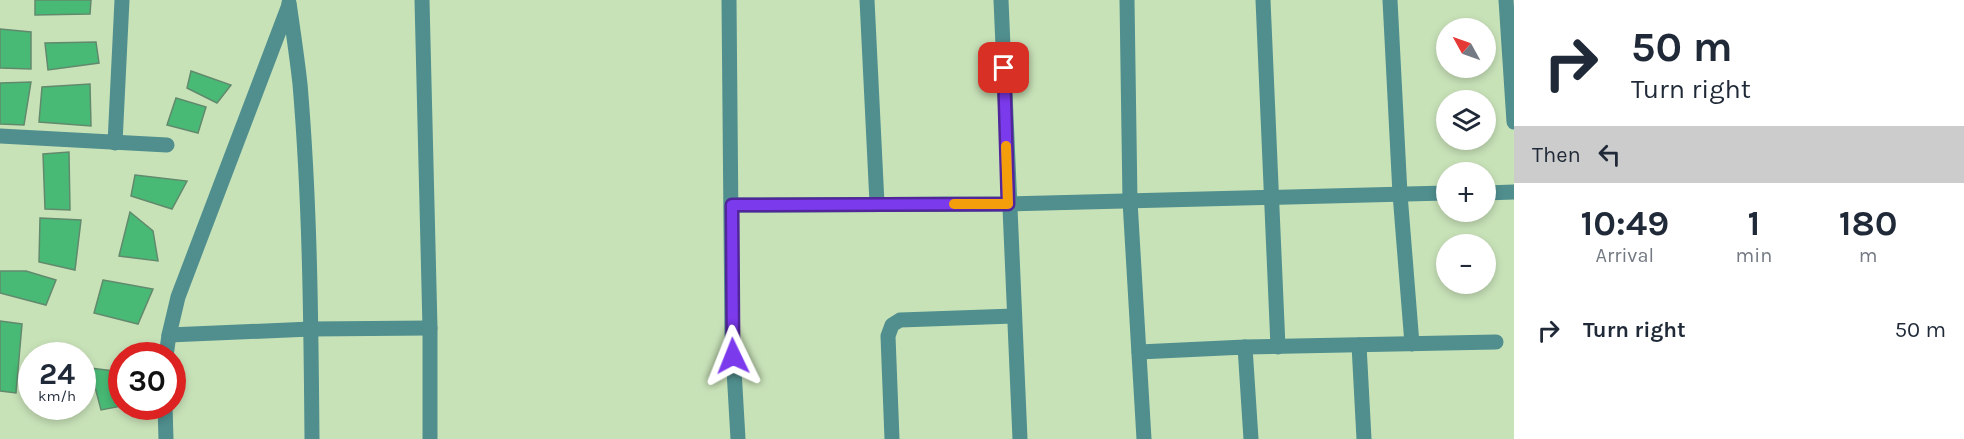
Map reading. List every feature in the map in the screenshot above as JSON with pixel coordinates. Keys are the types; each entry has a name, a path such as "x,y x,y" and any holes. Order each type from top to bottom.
{"street":[{"path":"115,143 122,0"},
{"path":"422,0 430,328 430,439"},
{"path":"729,0 732,335 738,439"},
{"path":"867,0 878,203"},
{"path":"1001,0 1008,204 1020,439"},
{"path":"1127,0 1130,201 1144,439"},
{"path":"1263,0 1278,347"},
{"path":"1390,0 1400,194 1412,344"},
{"path":"1506,0 1514,122"},
{"path":"290,2 300,83 311,329 312,439"},
{"path":"168,342 178,297 290,2"},
{"path":"0,136 168,145"},
{"path":"1496,193 1514,192"},
{"path":"732,205 1008,204 1436,193"},
{"path":"892,439 888,336 892,325 900,320 1014,316"},
{"path":"169,335 311,329 430,328"},
{"path":"1139,352 1245,347 1496,342"},
{"path":"1359,345 1364,439"},
{"path":"1245,347 1251,439"},
{"path":"165,420 166,439"}],"building":[{"path":"35,0 91,0 90,14 35,15"},
{"path":"0,29 31,32 31,69 0,68"},
{"path":"96,42 99,63 48,70 45,43"},
{"path":"191,71 231,85 217,103 187,88"},
{"path":"31,82 24,125 0,124 0,83"},
{"path":"90,84 91,126 39,122 42,87"},
{"path":"176,98 206,107 198,133 167,125"},
{"path":"69,152 70,210 45,209 43,154"},
{"path":"135,175 187,181 172,209 131,196"},
{"path":"130,212 153,231 158,261 119,256"},
{"path":"40,218 81,220 75,270 39,262"},
{"path":"0,271 26,271 56,280 46,305 0,293"},
{"path":"103,280 153,289 138,324 94,313"},
{"path":"0,321 22,324 20,342 18,342 16,393 0,391"},
{"path":"96,369 108,370 108,409 101,410 96,391"}],"slow traffic":[{"path":"954,204 1008,204 1006,146"}],"route":[{"path":"733,356 732,205 1008,204 1004,68"}]}
